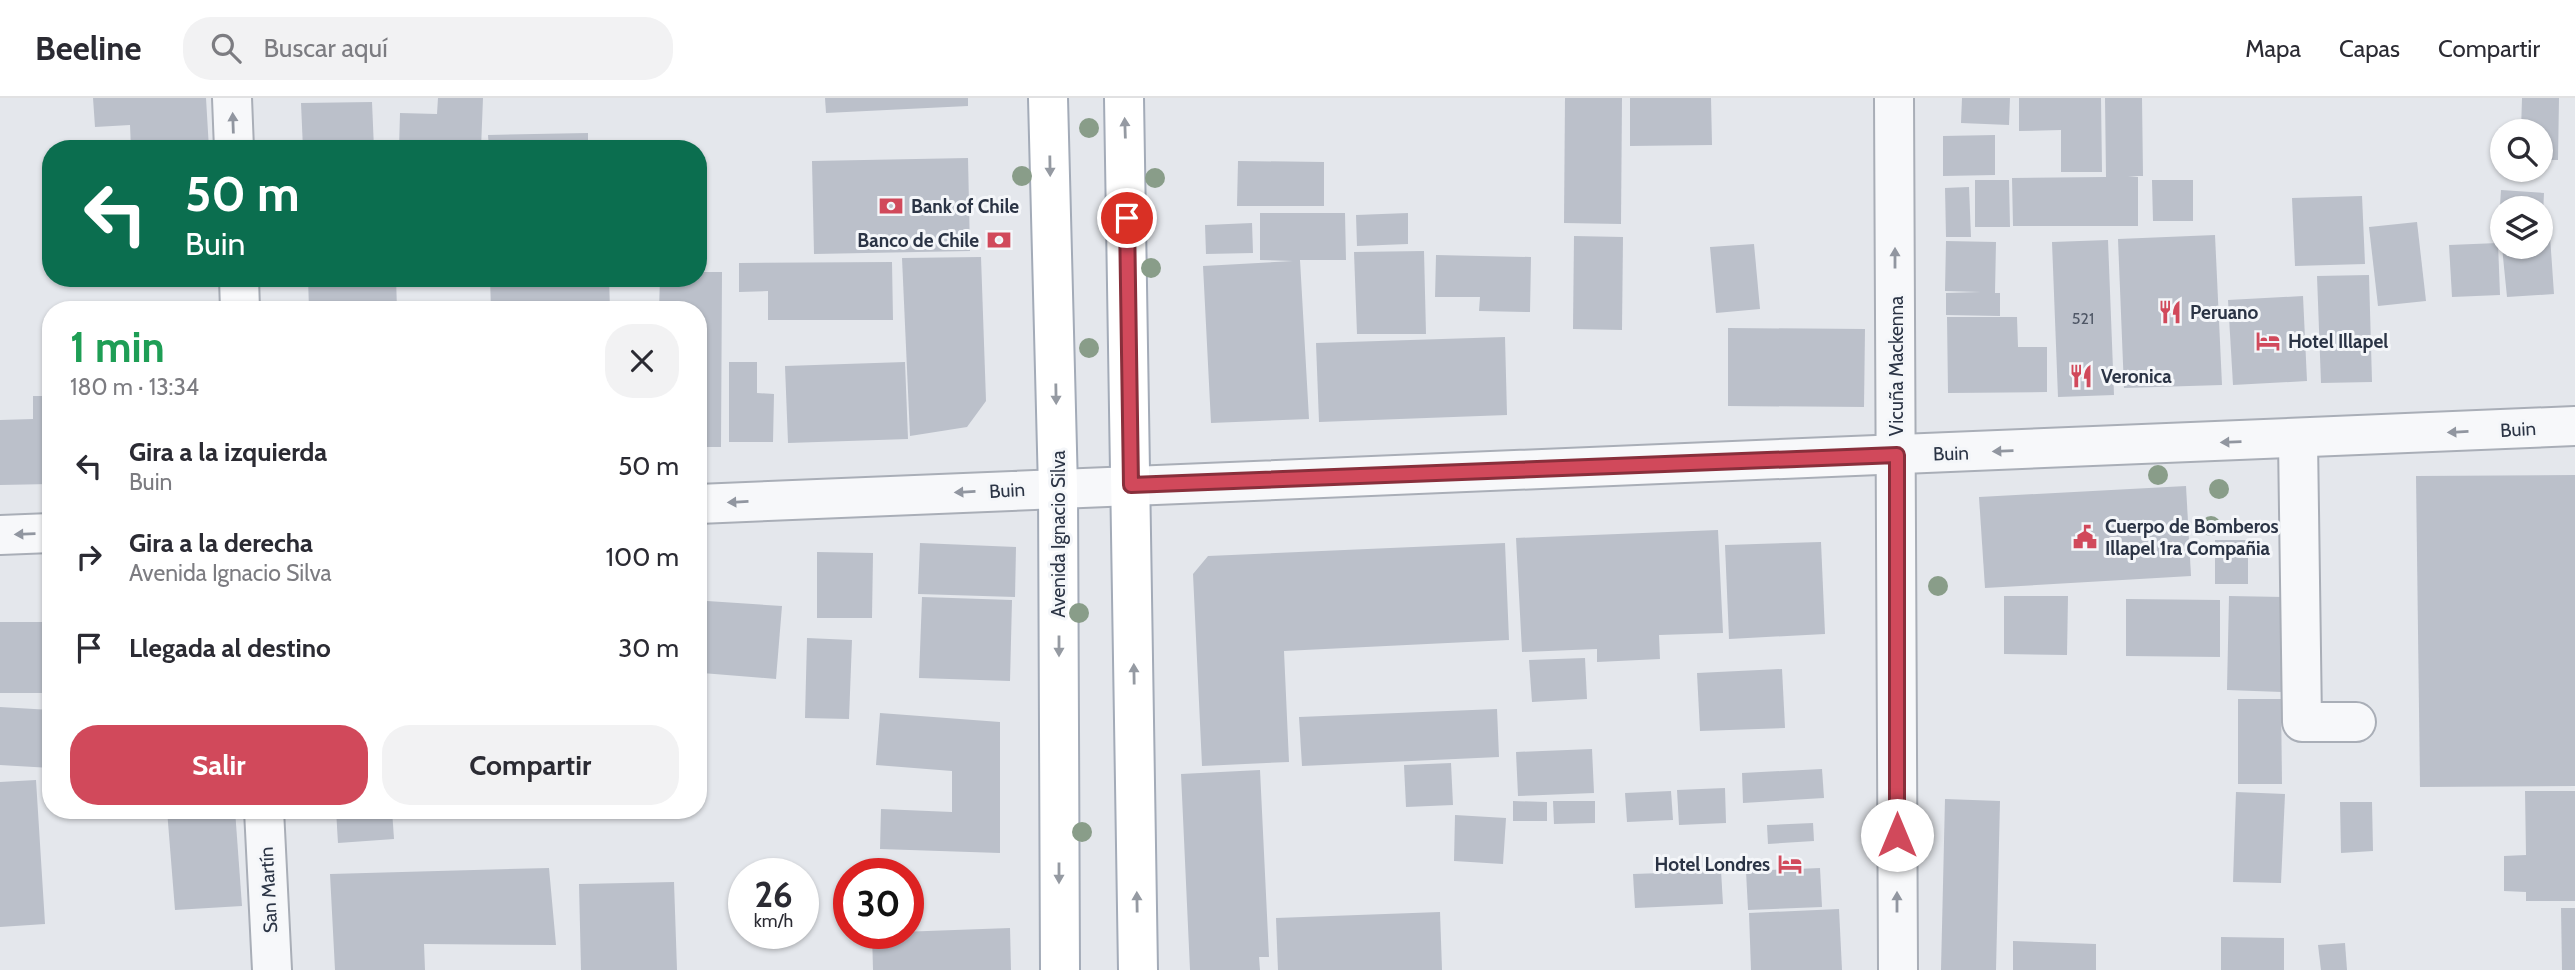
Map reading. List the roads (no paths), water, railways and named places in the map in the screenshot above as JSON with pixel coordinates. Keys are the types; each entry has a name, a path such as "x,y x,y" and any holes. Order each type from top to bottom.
{"main road":[{"name":"Avenida Ignacio Silva","path":"1048,98 1058,488 1060,970"},
{"path":"1124,98 1138,970"}],"street":[{"path":"232,98 234,140"},
{"name":"Vicuña Mackenna","path":"1894,98 1898,970"},
{"name":"Buin","path":"707,504 2298,440 2575,426"},
{"path":"2298,440 2302,722 2356,722"},
{"path":"0,535 42,533"},
{"name":"San Martín","path":"264,819 272,970"}],"place":[{"name":"Bank of Chile","path":"891,206"},
{"name":"Banco de Chile","path":"999,240"},
{"name":"Peruano","path":"2170,312"},
{"name":"Hotel Illapel","path":"2268,341"},
{"name":"Veronica","path":"2081,376"},
{"name":"Cuerpo de Bomberos Illapel 1ra Compañia","path":"2085,537"},
{"name":"Hotel Londres","path":"1790,864"}]}
